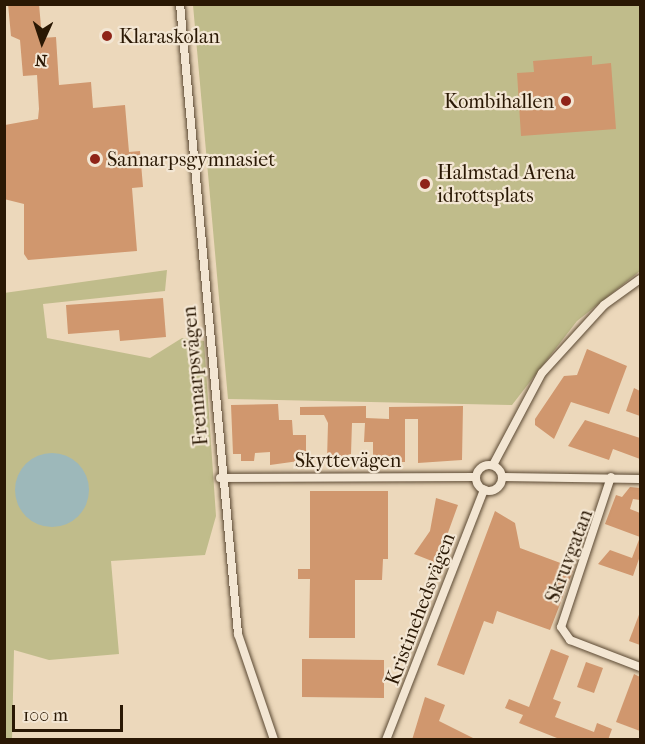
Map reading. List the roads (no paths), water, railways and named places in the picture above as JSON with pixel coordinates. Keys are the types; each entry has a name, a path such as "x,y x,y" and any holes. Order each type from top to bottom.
{"street":[{"name":"Frennarpsvägen","path":"180,4 220,478 238,634 274,740"},
{"path":"494,465 542,373 604,305 640,279"},
{"path":"494,465 481,467 476,477 484,490 496,489 502,477"},
{"path":"494,465 502,477"},
{"name":"Skyttevägen","path":"220,478 476,477"},
{"path":"502,477 640,479"},
{"name":"Skruvgatan","path":"611,477 561,627 570,640 640,667"},
{"name":"Kristinehedsvägen","path":"386,740 484,490"}],"water":[{"path":"52,453 66,456 78,464 86,476 89,490 86,504 78,516 66,524 52,527 38,524 26,516 18,504 15,490 18,476 26,464 38,456"}],"place":[{"name":"Klaraskolan","path":"107,36"},
{"name":"Kombihallen","path":"566,101"},
{"name":"Sannarpsgymnasiet","path":"95,159"},
{"name":"Halmstad Arena idrottsplats","path":"425,184"}]}
